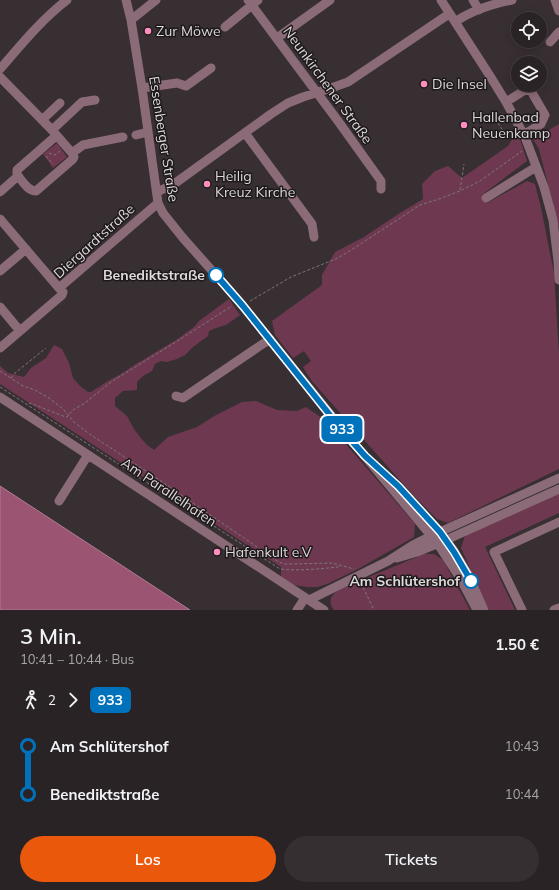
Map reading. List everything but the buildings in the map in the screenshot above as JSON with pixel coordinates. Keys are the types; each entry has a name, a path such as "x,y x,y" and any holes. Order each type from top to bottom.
{"street":[{"path":"0,69 48,15 67,0"},
{"name":"Essenberger Straße","path":"126,0 131,20 142,88 158,203 163,213 270,339 342,430 442,542 454,552 468,574 484,610"},
{"path":"131,20 156,0"},
{"path":"277,38 330,0"},
{"path":"441,0 506,102 529,148 544,187 553,220 559,280"},
{"path":"474,0 479,10"},
{"path":"455,22 470,13 512,0"},
{"path":"555,0 559,11"},
{"path":"224,27 252,2"},
{"name":"Neunkirchener Straße","path":"252,2 381,181 381,189"},
{"path":"157,192 174,184 288,103 348,82 449,14"},
{"path":"550,42 559,32"},
{"path":"142,88 178,83 186,86 211,68"},
{"path":"0,77 42,120 54,133 65,145 74,157 36,191 34,191 30,190 18,176 17,170 43,152 54,133 82,102 95,100"},
{"path":"506,102 525,90 531,91 545,115 541,124 523,135"},
{"path":"42,120 60,103"},
{"path":"136,135 148,132"},
{"path":"245,133 312,224 314,237"},
{"path":"72,154 83,145 123,137"},
{"path":"486,198 536,166"},
{"path":"0,192 18,176"},
{"name":"Diergardtstraße","path":"0,348 62,295 63,292 59,288 158,203"},
{"path":"0,219 59,288"},
{"path":"0,271 26,249"},
{"path":"0,307 20,331"},
{"path":"176,396 183,398 270,339"},
{"name":"Am Parallelhafen","path":"0,397 324,610"},
{"path":"59,501 88,455"},
{"path":"297,610 307,599 359,579 413,544 559,478"},
{"path":"388,561 442,542 559,489"},
{"path":"522,610 494,552 559,522"},
{"name":"Essenberger Straße","path":"442,542 478,610"},
{"path":"554,610 559,608"}],"path":[{"path":"490,122 500,115"},
{"path":"495,119 506,135"},
{"path":"43,152 48,152 55,155 60,151 60,148 65,145"},
{"path":"28,405 30,403 67,417 111,382 179,340 291,277 338,258 420,205 460,191 480,181 525,149 529,148"},
{"path":"43,152 59,171"},
{"path":"460,191 464,164"},
{"path":"11,379 15,373 46,348"},
{"path":"0,371 23,386 35,390 48,398 63,409 75,423 88,433 279,562 284,564 332,563 354,569 374,610"},
{"path":"0,387 280,569 313,569 338,567 339,565"}],"shaded area":[{"path":"559,124 559,228 539,149 533,139"},
{"path":"514,136 520,139 527,161 482,195 487,203 527,181 535,184 554,273 559,354 559,469 448,523 437,519 412,494 311,380 303,367 311,361 304,351 293,358 275,335 272,321 322,285 322,275 335,252 364,237 423,199 422,184 435,171 448,166 462,178 508,146"},
{"path":"57,143 67,157 53,168 43,154"},
{"path":"229,299 240,315 226,325 209,331 208,336 185,355 167,362 161,361 155,364 152,371 143,376 137,382 137,390 123,391 115,398 115,406 127,416 140,437 154,450 168,437 197,427 216,415 242,402 256,401 277,410 297,411 306,407 326,421 415,524 414,537 358,569 327,584 317,587 294,585 281,577 281,567 0,384 0,366 8,373 24,377 31,368 46,358 54,345 62,349 69,363 73,378 80,386 88,392 91,392 176,340"},
{"path":"0,486 190,610 0,610"},
{"path":"559,493 559,513 485,547 515,610 489,610 461,548 465,536"},
{"path":"424,554 434,554 443,560 470,610 334,610 331,604 331,598 339,590"}],"bus line":[{"name":"933","path":"216,275 270,339 342,430 365,456 398,486 440,532 468,574 471,581"}],"place":[{"name":"Zur Möwe","path":"148,31"},
{"name":"Die Insel","path":"424,84"},
{"name":"Hallenbad Neuenkamp","path":"464,125"},
{"name":"Heilig Kreuz Kirche","path":"207,184"},
{"name":"Benediktstraße","path":"216,275"},
{"name":"Hafenkult e.V","path":"217,552"},
{"name":"Am Schlütershof","path":"471,581"}]}
